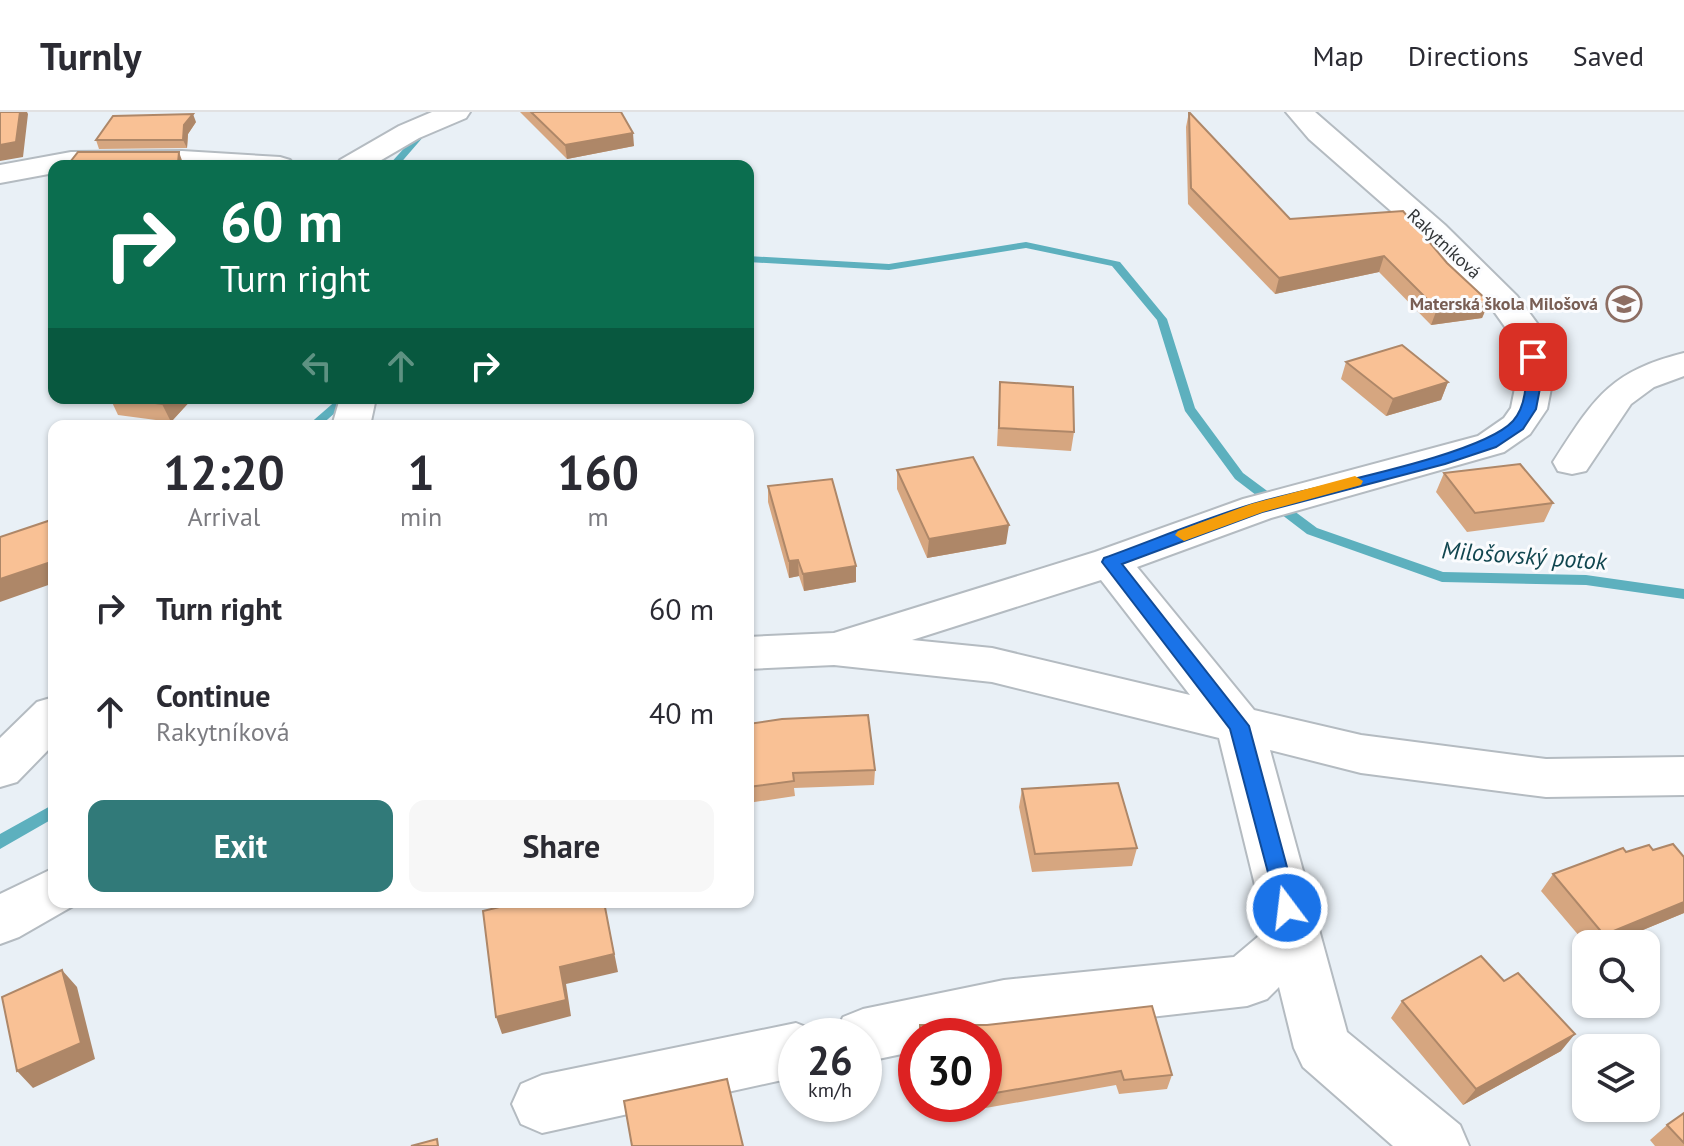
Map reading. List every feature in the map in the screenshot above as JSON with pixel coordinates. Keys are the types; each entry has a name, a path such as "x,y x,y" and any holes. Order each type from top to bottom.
{"street":[{"path":"359,160 419,122 456,112"},
{"name":"Rakytníková","path":"834,649 1110,562 1257,508 1491,444 1517,426 1529,409 1534,383 1533,357 1525,330 1505,303 1434,232 1319,133 1300,112"},
{"path":"0,174 48,165"},
{"path":"1572,462 1618,396 1641,379 1684,364"},
{"path":"1110,562 1240,726 1323,1048 1439,1146"},
{"path":"754,653 834,649 992,665 1361,754 1546,778 1684,776"},
{"path":"0,768 48,721"},
{"path":"0,921 48,893"},
{"path":"882,1032 1004,1006 1247,981 1295,938"},
{"path":"542,1104 778,1054"}],"building":[{"path":"0,112 20,112 16,142 0,145"},
{"path":"531,112 621,112 633,133 565,145"},
{"path":"1189,112 1290,219 1403,211 1447,263 1489,302 1437,309 1384,256 1279,278 1191,188"},
{"path":"193,114 184,125 183,140 96,140 113,116"},
{"path":"78,152 179,152 178,160 72,160"},
{"path":"1402,345 1448,382 1393,399 1346,362"},
{"path":"1000,382 1073,387 1074,432 999,428"},
{"path":"973,457 1009,525 929,539 897,470"},
{"path":"1520,464 1553,503 1475,513 1444,473"},
{"path":"832,479 856,566 803,574 798,560 789,561 768,486"},
{"path":"48,521 48,563 0,579 0,537"},
{"path":"868,715 875,770 793,773 794,781 754,786 754,723"},
{"path":"1118,783 1137,848 1035,854 1022,789"},
{"path":"1673,844 1684,857 1684,902 1616,930 1600,930 1553,874 1623,848 1626,852 1649,845 1653,850"},
{"path":"495,908 605,908 614,954 560,967 566,1000 496,1017 483,911"},
{"path":"1481,956 1504,981 1518,973 1575,1034 1476,1089 1402,1001"},
{"path":"62,970 81,1043 17,1071 2,997"},
{"path":"1152,1006 1172,1075 1124,1080 1121,1071 1002,1092 1002,1023"},
{"path":"727,1079 743,1146 632,1146 624,1101"},
{"path":"1684,1113 1684,1143 1667,1125"},
{"path":"437,1139 438,1146 411,1146"}],"waterway":[{"path":"398,160 420,136"},
{"name":"Milošovský potok","path":"754,259 889,267 1026,245 1116,264 1162,319 1189,408 1239,476 1312,531 1442,577 1586,580 1684,594"},
{"name":"Milošovský potok","path":"320,420 339,404"},
{"name":"Milošovský potok","path":"0,842 48,814"}],"slow traffic":[{"path":"1184,535 1257,508 1355,481"}],"place":[{"name":"Materská škola Milošová","path":"1624,304"}],"route":[{"path":"1287,908 1240,726 1110,562 1257,508 1491,444 1517,426 1529,409 1534,383 1533,357"}]}
